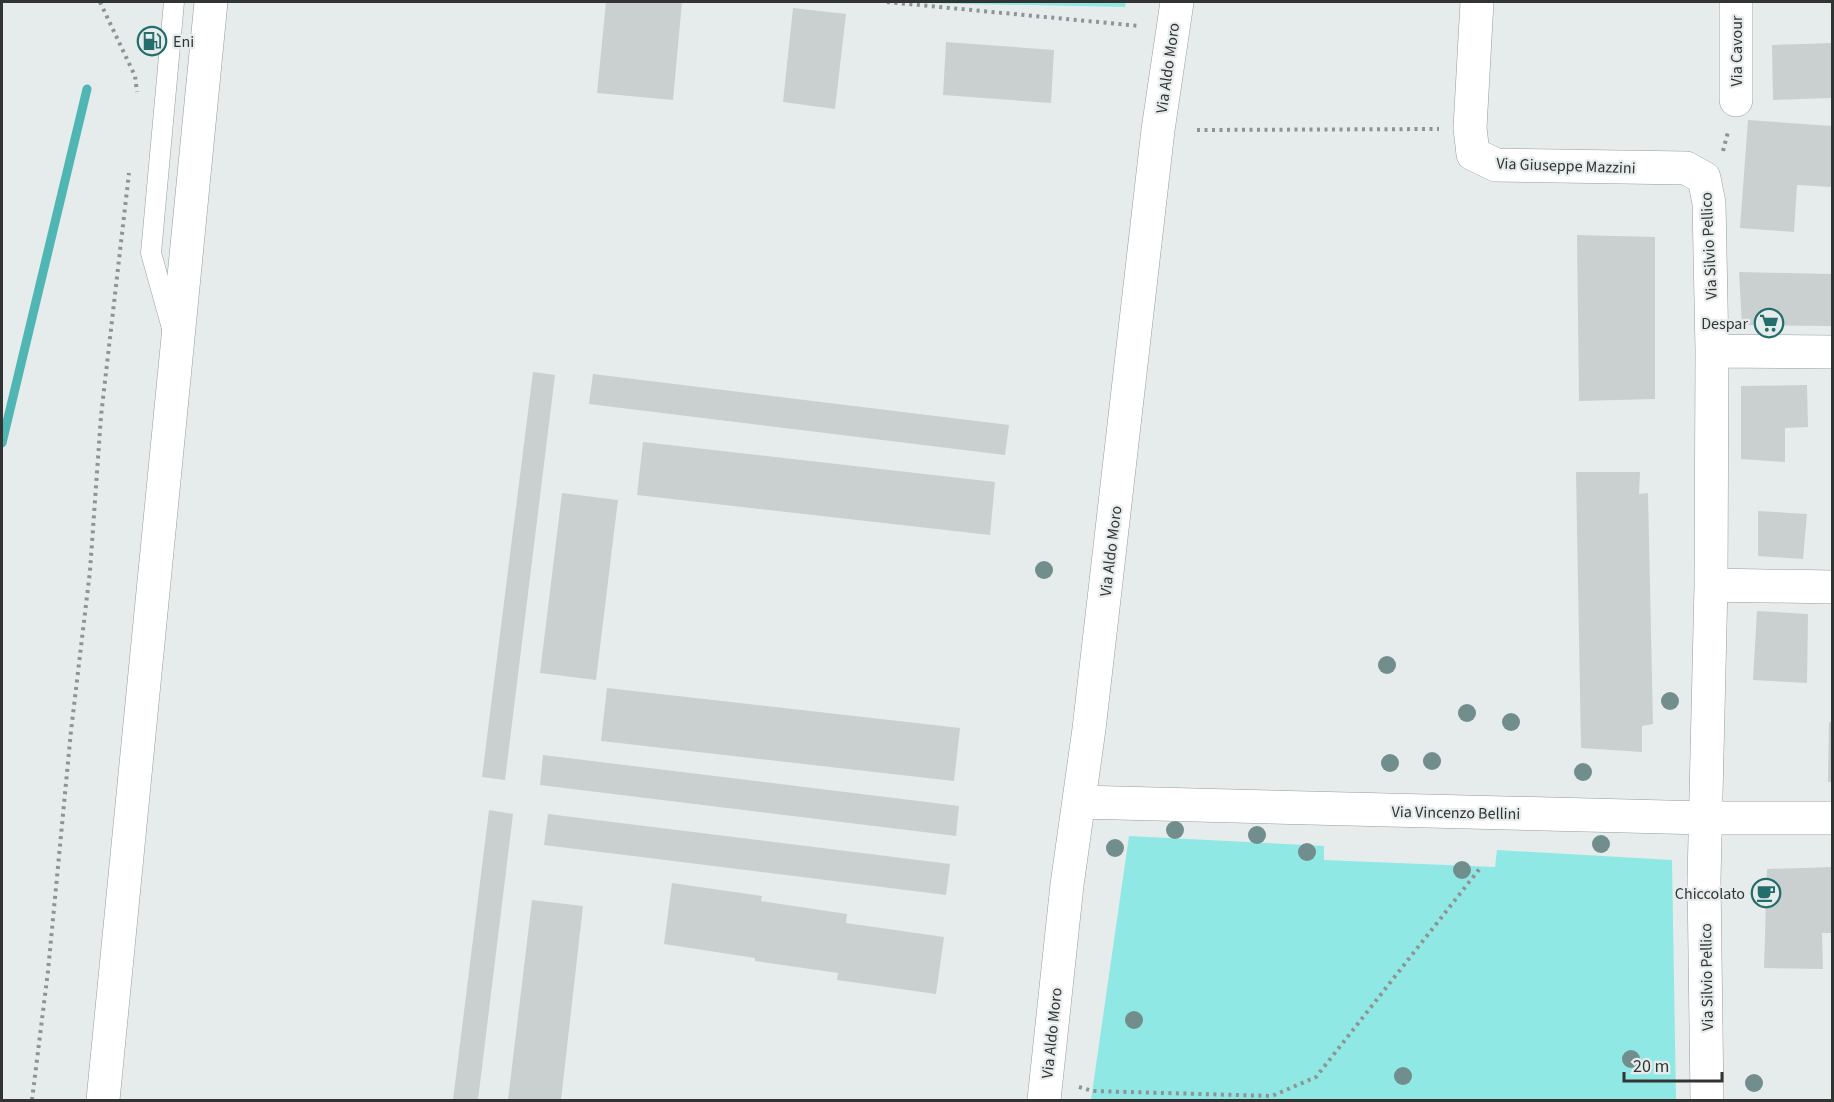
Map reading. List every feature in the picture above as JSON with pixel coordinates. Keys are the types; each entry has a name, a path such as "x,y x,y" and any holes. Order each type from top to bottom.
{"main road":[{"path":"103,1101 211,2"},
{"name":"Via Giuseppe Mazzini","path":"1477,2 1470,128 1473,154 1496,165 1686,168 1704,178"},
{"name":"Via Cavour","path":"1736,2 1736,100"},
{"name":"Via Aldo Moro","path":"1045,1089 1067,885 1089,729 1158,130 1175,15"},
{"name":"Via Silvio Pellico","path":"1704,178 1709,202 1712,351 1711,585 1704,880 1707,1101"},
{"path":"1712,351 1833,352"},
{"path":"1711,585 1833,586"},
{"name":"Via Vincenzo Bellini","path":"1079,802 1705,818 1833,818"}],"lane":[{"path":"174,2 151,253 177,345"}],"path":[{"path":"100,2 135,76 137,98"},
{"path":"887,2 1175,15"},
{"path":"1704,178 1722,155 1736,100"},
{"path":"1197,130 1470,128"},
{"path":"32,1101 90,571 101,416 130,168"},
{"path":"1045,1089 1272,1096 1316,1077 1481,867"}],"shaded area":[{"path":"870,2 1126,2 1125,7"},
{"path":"1129,836 1324,846 1324,860 1495,867 1497,850 1672,860 1676,1100 1091,1100"}],"building":[{"path":"606,2 682,2 673,100 597,93"},
{"path":"793,8 846,14 835,109 783,102"},
{"path":"946,42 1054,50 1051,103 943,95"},
{"path":"1832,43 1832,98 1773,100 1772,45"},
{"path":"1748,120 1832,126 1832,187 1797,185 1794,232 1740,228"},
{"path":"1577,235 1655,237 1655,399 1579,401"},
{"path":"1739,272 1832,274 1832,326 1742,325"},
{"path":"533,372 555,375 505,780 482,777"},
{"path":"593,374 1009,425 1005,455 589,404"},
{"path":"1807,385 1808,427 1785,428 1785,462 1741,459 1741,386"},
{"path":"643,442 995,482 990,535 637,495"},
{"path":"1576,472 1640,472 1639,494 1648,493 1653,724 1642,726 1642,752 1581,748"},
{"path":"562,493 618,500 596,680 540,673"},
{"path":"1758,511 1807,514 1803,559 1758,556"},
{"path":"1757,611 1808,614 1807,683 1753,680"},
{"path":"607,688 960,728 954,781 601,741"},
{"path":"1829,722 1832,722 1832,782 1828,782"},
{"path":"543,755 959,806 956,836 540,785"},
{"path":"489,810 513,814 478,1100 453,1100"},
{"path":"548,814 950,864 946,895 544,845"},
{"path":"1832,867 1832,933 1822,933 1823,969 1764,968 1767,869"},
{"path":"672,883 762,896 761,901 847,914 846,923 944,937 936,994 837,980 838,973 755,961 755,958 664,944"},
{"path":"532,900 583,906 561,1100 508,1100"}],"waterway":[{"path":"2,443 87,89"}],"place":[{"name":"Eni","path":"152,41"},
{"name":"Despar","path":"1769,323"},
{"name":"Chiccolato","path":"1766,893"}]}
